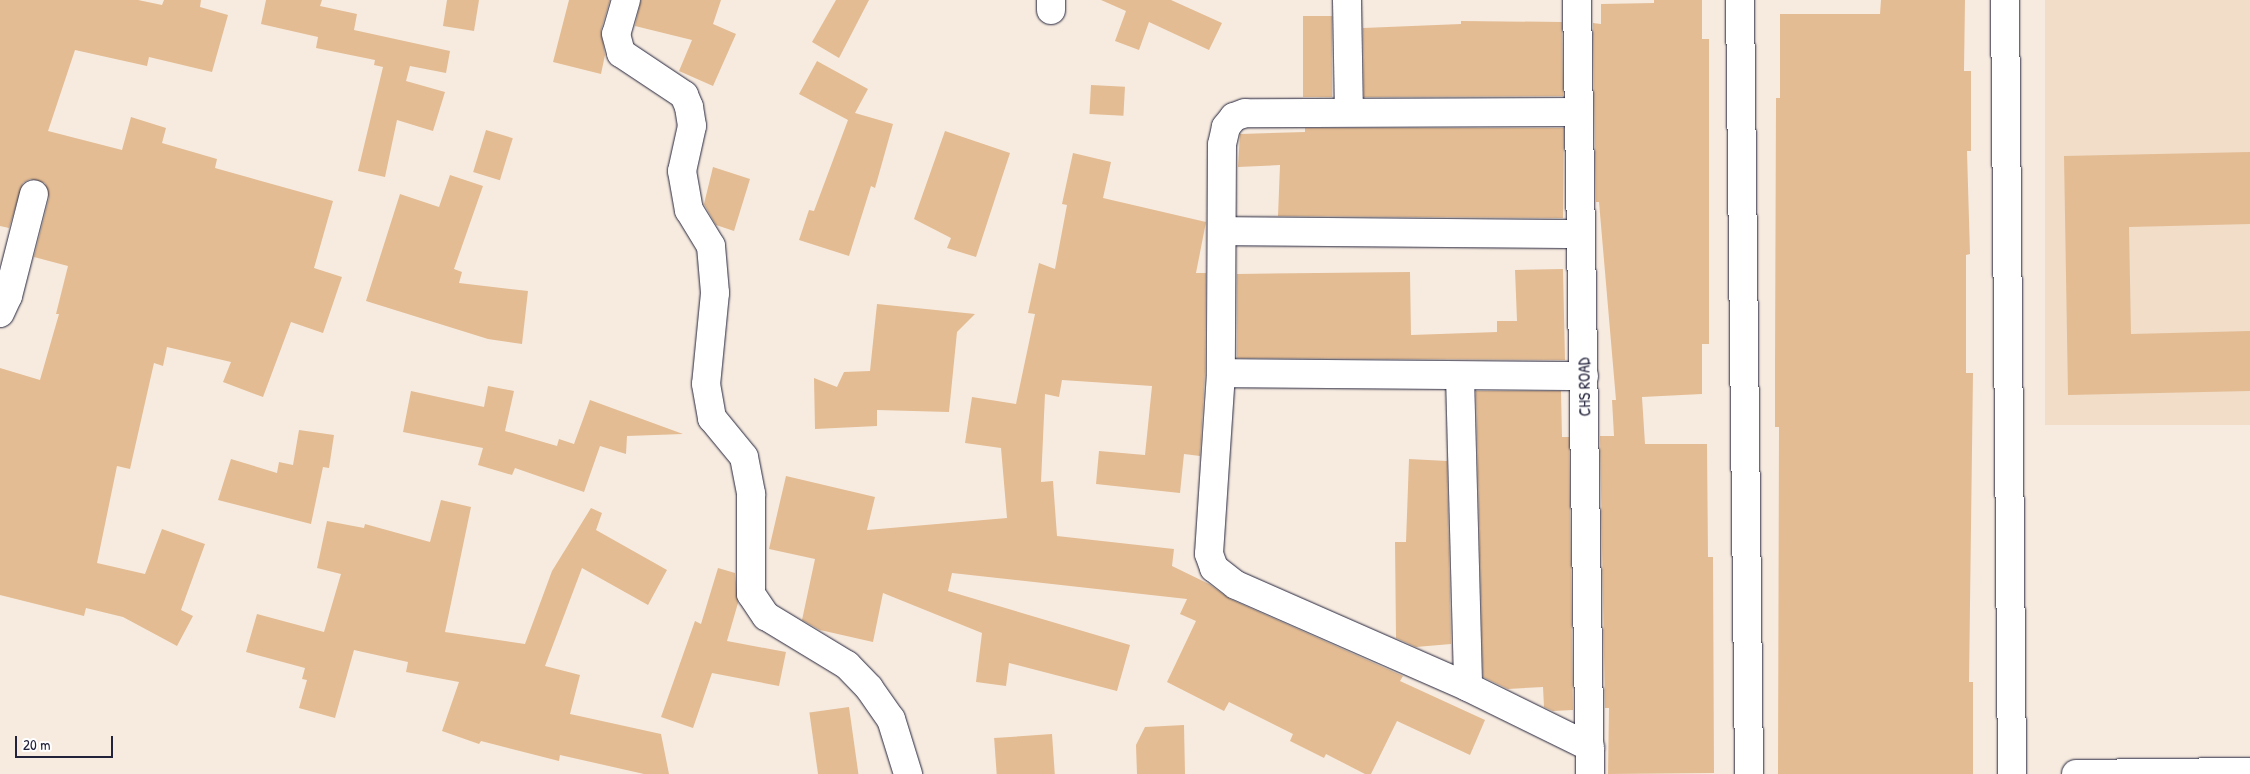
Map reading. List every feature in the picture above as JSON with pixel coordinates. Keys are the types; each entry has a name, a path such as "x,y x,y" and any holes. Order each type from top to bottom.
{"street":[{"path":"626,0 616,34 621,53 684,95 689,107 692,126 682,171 689,210 711,246 715,293 706,384 712,418 744,457 752,494 751,594 766,616 847,665 869,688 891,718 908,774"},
{"path":"1348,0 1348,112"},
{"name":"CHS ROAD","path":"1577,0 1590,774"},
{"path":"1740,0 1749,774"},
{"path":"2006,0 2012,774"},
{"path":"1579,112 1245,113 1234,117 1226,127 1222,145 1221,374 1209,554 1214,568 1236,585 1468,687 1590,747"},
{"path":"0,313 8,296 34,194"},
{"path":"1223,231 1581,234"},
{"path":"1221,374 1584,376"},
{"path":"1460,376 1468,687"},
{"path":"2076,774 2250,772"}],"shaded area":[{"path":"2045,0 2250,0 2250,425 2045,425"}],"building":[{"path":"0,0 138,0 162,5 164,0 201,0 200,7 228,15 212,72 149,57 147,66 75,50 48,131 122,150 131,117 166,128 162,143 217,159 215,168 333,201 314,268 342,277 323,333 291,322 263,397 223,382 231,362 167,347 163,366 154,363 130,469 117,466 97,563 145,574 162,529 205,544 181,610 193,616 177,646 123,617 86,608 84,616 0,595 0,368 40,380 59,314 56,314 68,266 34,257 49,198 45,183 30,179 23,183 9,228 0,226"},
{"path":"266,0 322,0 320,6 357,14 354,30 450,51 446,73 410,66 406,81 445,92 433,131 397,120 385,177 358,171 383,67 374,65 375,60 316,48 318,37 261,24"},
{"path":"447,0 479,0 474,31 443,26"},
{"path":"569,0 610,0 601,30 605,55 601,74 553,62"},
{"path":"641,0 721,0 713,24 736,34 713,86 679,71 692,40 635,26"},
{"path":"836,0 869,0 839,58 812,42"},
{"path":"1101,0 1171,0 1222,23 1209,50 1149,22 1139,50 1115,41 1126,11"},
{"path":"1654,0 1702,0 1702,39 1709,39 1709,344 1702,344 1702,394 1642,397 1645,444 1707,444 1708,557 1713,557 1714,773 1608,774 1609,708 1605,708 1600,436 1614,436 1612,400 1616,400 1599,202 1596,202 1593,23 1601,24 1601,4 1654,3"},
{"path":"1881,0 1965,0 1964,71 1971,71 1971,151 1967,151 1970,254 1966,255 1966,373 1973,373 1969,682 1973,682 1973,774 1778,774 1779,427 1775,427 1775,366 1776,98 1780,98 1780,14 1880,14"},
{"path":"1303,16 1332,16 1332,97 1303,97"},
{"path":"1461,21 1562,22 1563,96 1364,97 1363,28 1461,24"},
{"path":"817,61 868,89 855,113 893,124 875,188 871,186 849,256 799,240 809,210 814,211 848,120 799,94"},
{"path":"1091,85 1125,87 1123,116 1089,114"},
{"path":"1305,128 1564,128 1563,218 1278,216 1280,165 1238,167 1240,134 1305,132"},
{"path":"486,130 513,138 500,180 473,172"},
{"path":"945,131 1010,153 976,257 947,248 951,238 914,219"},
{"path":"2250,152 2250,224 2129,227 2131,334 2250,331 2250,391 2068,395 2064,156"},
{"path":"1073,153 1111,162 1103,198 1206,222 1196,273 1206,273 1205,372 1200,456 1184,454 1180,493 1096,484 1099,451 1145,455 1152,386 1062,380 1059,397 1045,394 1041,482 1053,481 1057,536 1174,549 1172,566 1209,584 1230,599 1403,676 1400,681 1485,720 1470,755 1397,721 1371,774 1365,774 1326,754 1324,758 1290,741 1293,734 1229,702 1224,711 1167,682 1196,621 1180,614 1187,599 952,573 948,591 1130,645 1117,691 1009,663 1006,686 976,682 982,633 883,593 873,642 820,630 802,620 815,559 769,549 786,476 875,497 867,530 1007,518 1001,448 965,443 972,397 1016,404 1035,314 1028,313 1039,263 1055,269 1067,205 1062,204"},
{"path":"713,167 750,179 734,231 716,225 704,204"},
{"path":"450,175 483,186 454,269 462,272 459,283 528,291 522,344 488,339 366,301 400,194 439,207"},
{"path":"1563,269 1565,360 1237,358 1237,274 1410,272 1411,335 1497,332 1497,321 1517,321 1515,270"},
{"path":"877,304 975,314 957,332 949,412 877,410 877,426 815,429 814,378 837,387 844,372 870,371"},
{"path":"488,386 514,391 505,431 557,446 559,439 574,444 590,400 683,434 627,436 626,454 600,446 584,492 515,468 512,475 478,465 483,448 403,432 411,391 484,407"},
{"path":"1476,391 1561,391 1562,437 1569,437 1573,710 1553,711 1544,707 1543,687 1508,689 1483,677"},
{"path":"299,430 334,435 329,468 323,467 311,524 218,500 231,459 277,473 279,462 293,465"},
{"path":"1409,459 1447,461 1451,644 1416,647 1396,638 1395,542 1406,542"},
{"path":"441,500 471,507 445,632 525,644 552,571 591,508 602,513 596,530 667,570 648,605 582,568 545,666 580,675 570,714 661,734 669,774 644,774 560,755 559,761 481,741 479,744 442,731 459,682 406,672 408,662 354,650 335,718 299,708 307,680 302,679 305,668 246,652 257,614 324,632 341,574 317,568 327,521 364,528 365,524 430,542"},
{"path":"718,568 735,573 738,603 727,641 786,652 779,686 712,673 693,728 661,717 695,621 701,624"},
{"path":"849,707 858,774 818,774 809,713"},
{"path":"1184,725 1185,774 1137,774 1136,745 1145,727"},
{"path":"1052,734 1055,774 997,774 994,738"}]}
